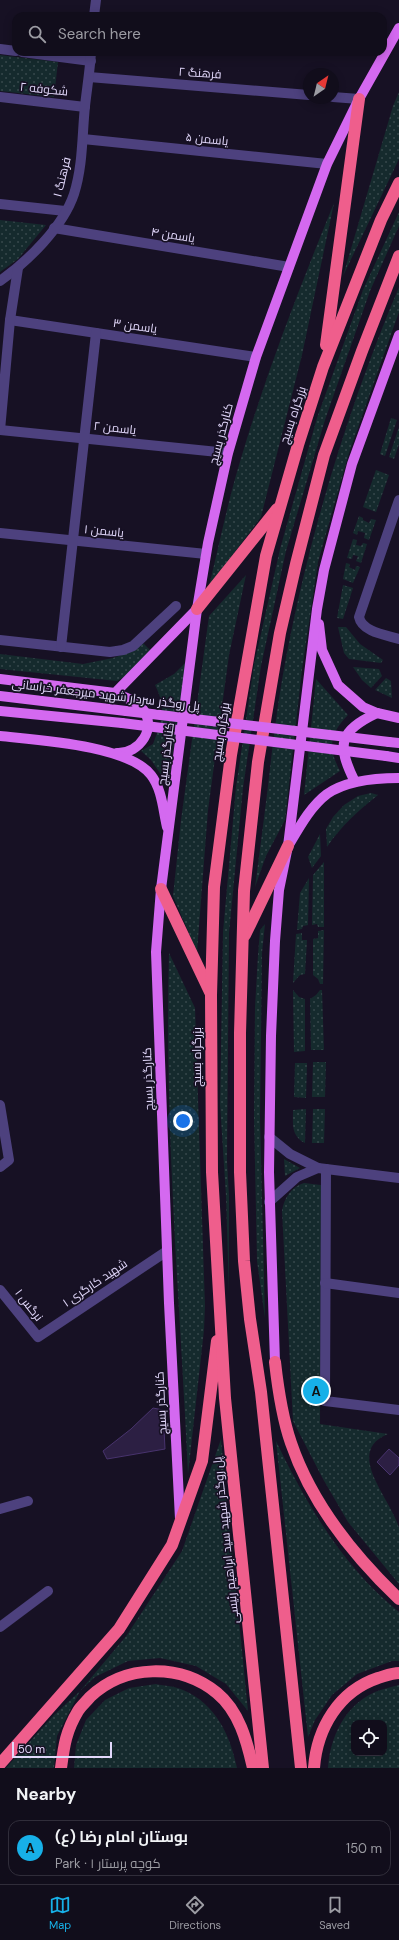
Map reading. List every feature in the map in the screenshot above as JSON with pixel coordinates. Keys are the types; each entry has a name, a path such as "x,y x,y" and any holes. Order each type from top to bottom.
{"highway":[{"path":"323,367 359,98"},
{"name":"بزرگراه بسیج","path":"220,1310 212,1172 211,995 214,886 231,755 266,556 281,504 323,367 381,220 399,183"},
{"path":"301,1768 261,1392 250,1318 244,1261 240,1172 244,891 258,762 282,626 324,455 399,256"},
{"path":"198,609 281,504"},
{"path":"243,940 288,846"},
{"path":"161,889 211,995"},
{"path":"0,1764 119,1629 172,1545 202,1461 220,1310"},
{"name":"پل روگذر شهید سید ابراهیم رئیسی","path":"220,1310 225,1398 263,1768"},
{"path":"275,1362 280,1398 290,1442 307,1481 330,1518 365,1563 399,1599"},
{"path":"61,1768 65,1737 79,1709 101,1687 129,1674 160,1670 191,1677 217,1693 237,1718 248,1747 253,1768"},
{"path":"314,1768 315,1757 323,1727 340,1701 365,1682 399,1673"}],"main road":[{"name":"کنارگذر بسیج","path":"387,49 399,28"},
{"name":"کنارگذر بسیج","path":"180,1521 167,1251 156,952 161,889 198,609 206,554 228,452 256,356 327,164 359,98 383,56"},
{"path":"275,1362 269,1202 269,1137 271,1036 275,941 279,890 288,846 317,609 324,570 352,464 399,335"},
{"path":"115,693 198,609"},
{"path":"317,609 322,650 338,685 362,707 377,713 399,718"},
{"path":"0,679 115,693 136,702 143,709 147,718 148,727 143,741 132,751 113,753"},
{"name":"پل روگذر سردار شهید میرجعفر خراسانی","path":"0,696 394,743"},
{"path":"0,711 122,723 399,758"},
{"path":"355,782 342,751 345,736 358,722 377,713"},
{"path":"0,736 70,745 113,753 134,761 151,774 158,788 168,833"},
{"path":"288,846 309,813 328,794 355,782 399,778"}],"street":[{"path":"94,12 96,0"},
{"path":"0,49 12,50"},
{"path":"77,56 91,57"},
{"name":"فرهنگ ۱","path":"0,281 18,268 54,228 74,195 83,139 91,57"},
{"name":"فرهنگ ۲","path":"89,78 303,95"},
{"path":"339,96 359,98"},
{"name":"شکوفه ۲","path":"0,97 85,107"},
{"name":"یاسمن ۵","path":"83,139 327,164"},
{"path":"0,204 65,211"},
{"name":"یاسمن ۴","path":"54,228 289,267"},
{"path":"0,430 10,320 18,268"},
{"name":"یاسمن ۳","path":"10,320 256,356"},
{"path":"61,647 96,333"},
{"name":"یاسمن ۲","path":"0,430 228,452"},
{"path":"399,500 396,520 359,617 360,623 365,627 399,639"},
{"name":"یاسمن ۱","path":"0,533 206,554"},
{"path":"0,640 110,652 123,650 133,646 176,606"},
{"path":"0,1105 9,1160 0,1167"},
{"path":"269,1137 290,1154 322,1168 399,1178"},
{"path":"269,1202 297,1177 322,1168"},
{"path":"322,1168 325,1283 325,1401 399,1410"},
{"name":"شهید کارگری ۱","path":"38,1337 167,1251"},
{"path":"325,1283 399,1293"},
{"name":"نرگس ۱","path":"0,1290 38,1337"},
{"path":"0,1509 28,1501"},
{"path":"0,1628 48,1591"}],"green space":[{"path":"0,55 58,62 54,97 0,91"},
{"path":"399,92 399,159 343,276 393,106"},
{"path":"334,203 302,355 261,517 209,586 227,510 249,432 295,300"},
{"path":"399,212 399,226 370,291 325,420 286,551 261,666 243,788 229,933 227,1161 229,1196 229,1293 226,1196 220,1104 223,932 236,787 254,665 280,549 317,418 363,290"},
{"path":"0,220 46,225 18,259 0,272"},
{"path":"399,287 399,312 349,453 318,562 302,670 285,820 266,856 255,887 279,697 291,630 315,530 345,431 380,334"},
{"path":"391,418 397,420 385,456 380,454"},
{"path":"399,427 399,444 394,459 389,457"},
{"path":"376,470 389,475 376,512 363,507"},
{"path":"359,516 369,523 371,519 376,520 369,540 364,538 365,533 358,531 357,535 353,533"},
{"path":"353,539 357,540 356,545 361,546 363,543 367,544 361,563 356,561 358,556 353,555 352,559 347,558"},
{"path":"346,563 350,564 349,567 355,570 356,566 360,567 353,583 343,579"},
{"path":"246,575 229,655 208,810 197,952 173,896 181,820 209,616"},
{"path":"343,585 353,588 343,619 337,618"},
{"path":"338,627 346,627 360,644 383,660 381,663 349,659 344,653"},
{"path":"143,643 151,651 131,673 117,681 0,669 0,654 83,664 113,658 124,654"},
{"path":"186,662 168,785 151,760 141,751 153,744 161,721 161,701 155,685 174,674"},
{"path":"353,667 379,669 382,676 371,688 362,680"},
{"path":"386,678 391,681 392,698 375,690"},
{"path":"316,679 348,715 337,729 332,742 336,763 340,771 304,795"},
{"path":"371,793 378,795 364,806 338,832 327,847 326,829 333,817 344,805 358,796"},
{"path":"320,834 321,856 312,868 308,857"},
{"path":"324,862 324,927 318,927 317,924 312,925 313,875"},
{"path":"309,878 308,925 297,930 300,893"},
{"path":"265,924 262,953 260,1117 265,1318 257,1261 254,1117 255,1007 260,930"},
{"path":"324,930 323,984 320,984 318,979 313,975 313,939 318,938 318,931"},
{"path":"302,933 302,940 307,940 305,974 300,975 293,983 296,934"},
{"path":"169,953 195,1008 205,1306 204,1330 188,1474 171,1148 168,1018"},
{"path":"293,990 299,997 305,999 305,1051 294,1052"},
{"path":"322,990 324,1050 311,1050 310,999"},
{"path":"313,1062 326,1062 325,1097 312,1097"},
{"path":"295,1063 307,1063 306,1098 294,1097"},
{"path":"306,1109 305,1143 297,1137 295,1133 293,1125 293,1110"},
{"path":"313,1109 325,1109 324,1143 312,1143"},
{"path":"284,1159 300,1168 285,1176"},
{"path":"304,1183 321,1185 320,1424 388,1434 375,1442 370,1452 370,1464 374,1477 395,1517 399,1528 399,1584 348,1522 323,1479 293,1421 282,1211 286,1197 295,1187"},
{"path":"221,1439 248,1711 226,1684 196,1666 160,1658 128,1661 95,1677 80,1691 127,1635 182,1551"},
{"path":"276,1441 300,1488 328,1534 361,1576 379,1595 399,1612 399,1661 392,1661 357,1674 332,1695 315,1720 308,1737"},
{"path":"156,1684 180,1689 195,1696 213,1712 226,1733 237,1768 74,1768 76,1745 86,1720 105,1700 129,1688"},
{"path":"399,1685 399,1768 328,1768 332,1745 341,1723 355,1705 364,1698 378,1691"},
{"path":"80,1691 57,1736 54,1768 6,1768 54,1715"}],"building":[{"path":"153,1408 163,1410 165,1449 107,1459 103,1451 131,1429"},
{"path":"389,1449 399,1458 399,1465 390,1475 377,1462"}],"place":[{"name":"بوستان امام رضا (ع)","path":"316,1391"}]}
